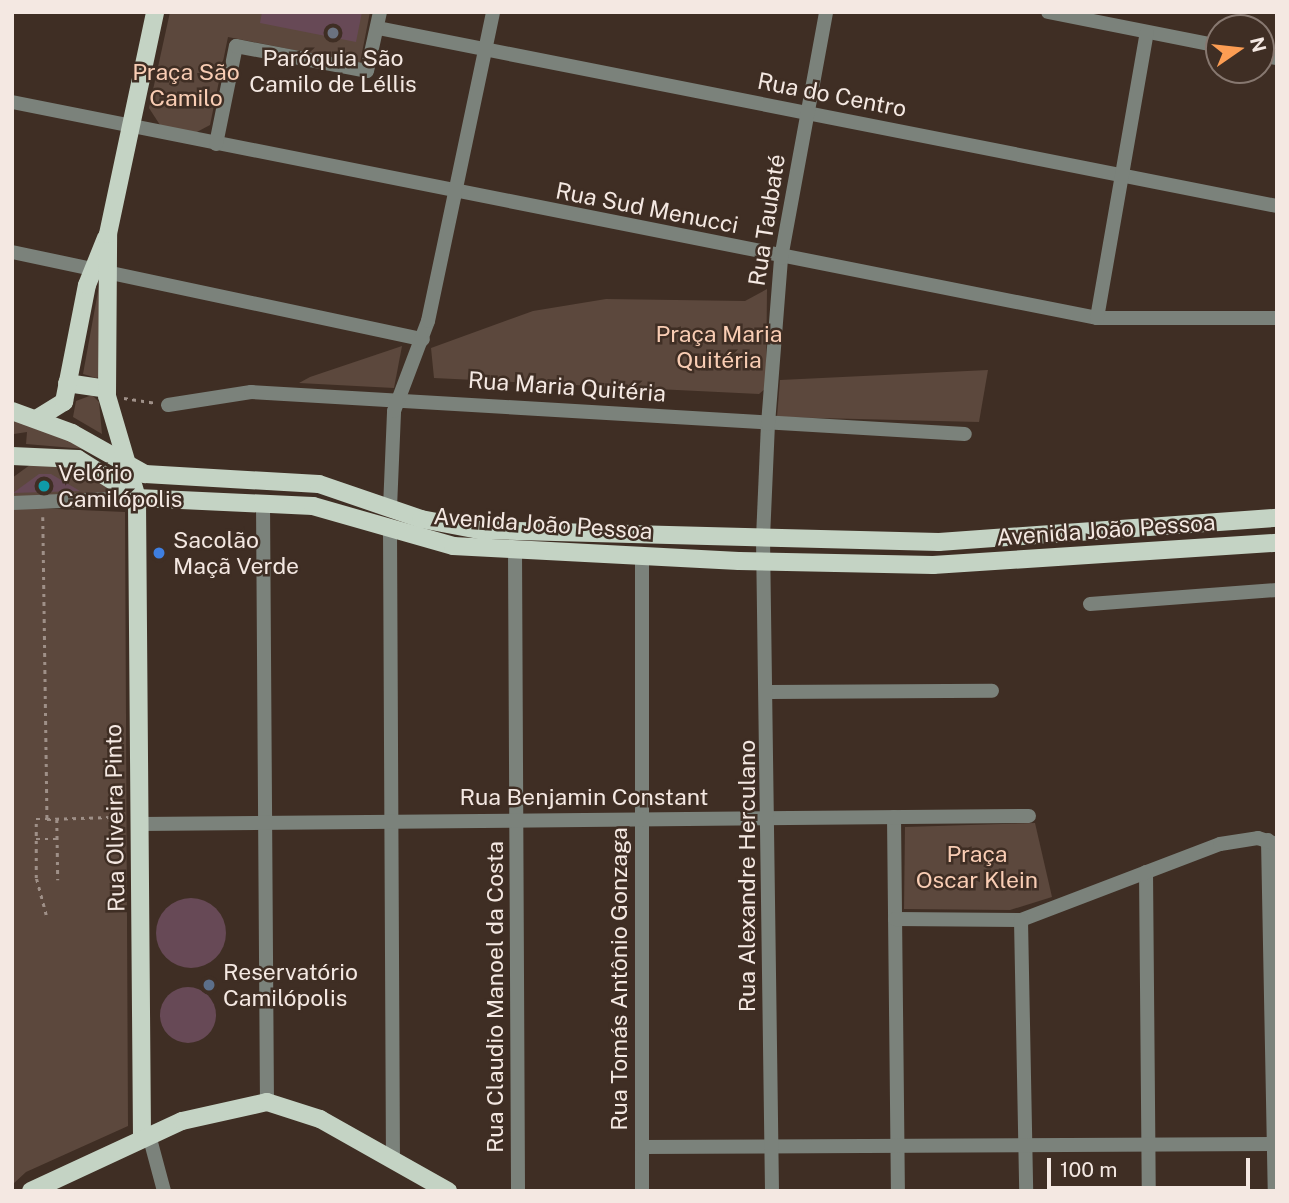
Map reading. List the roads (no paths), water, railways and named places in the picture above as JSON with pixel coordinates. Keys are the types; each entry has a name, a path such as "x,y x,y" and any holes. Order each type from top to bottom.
{"main road":[{"path":"37,418 58,411 101,271 155,12"},
{"path":"101,271 107,392 121,461 137,498"},
{"path":"67,383 107,392"},
{"name":"Avenida João Pessoa","path":"12,411 37,418 153,476 319,484 390,508 480,530 939,542 1277,519"},
{"path":"12,456 78,459 137,498"},
{"name":"Avenida João Pessoa","path":"137,498 313,506 439,544 768,561 975,564 1277,543"},
{"name":"Rua Oliveira Pinto","path":"137,498 146,1137"},
{"path":"30,1191 146,1137 216,1110 267,1102 311,1115 448,1191"}],"street":[{"path":"216,144 236,46 368,71 380,12"},
{"path":"390,508 398,399 423,339 493,12"},
{"name":"Rua Taubaté","path":"768,561 763,538 768,424 781,258 826,12"},
{"path":"1048,12 1205,43"},
{"name":"Rua do Centro","path":"378,28 1277,206"},
{"path":"1097,318 1147,32"},
{"name":"Rua Sud Menucci","path":"12,102 781,258 1097,318 1277,318"},
{"path":"12,252 423,339"},
{"name":"Rua Maria Quitéria","path":"168,405 251,392 965,434"},
{"path":"12,503 137,498"},
{"path":"263,503 267,1102"},
{"path":"390,530 393,1160"},
{"name":"Rua Claudio Manoel da Costa","path":"515,550 518,1191"},
{"name":"Rua Tomás Antônio Gonzaga","path":"642,556 642,1191"},
{"name":"Rua Alexandre Herculano","path":"768,561 772,1191"},
{"path":"1090,604 1277,590"},
{"path":"769,692 992,691"},
{"name":"Rua Benjamin Constant","path":"140,824 1029,816"},
{"path":"894,817 898,1191"},
{"path":"895,919 1021,920 1233,841 1273,842 1275,1191"},
{"path":"1146,872 1149,1191"},
{"path":"1021,920 1026,1191"},
{"path":"146,1137 164,1191"},
{"path":"642,1147 1275,1144"}],"place":[{"name":"Paróquia São Camilo de Léllis","path":"333,33"},
{"name":"Velório Camilópolis","path":"44,486"},
{"name":"Sacolão Maçã Verde","path":"159,553"},
{"name":"Reservatório Camilópolis","path":"209,985"}],"park label":[{"name":"Praça São Camilo","path":"186,85"},
{"name":"Praça Maria Quitéria","path":"719,347"},
{"name":"Praça Oscar Klein","path":"977,867"}]}
